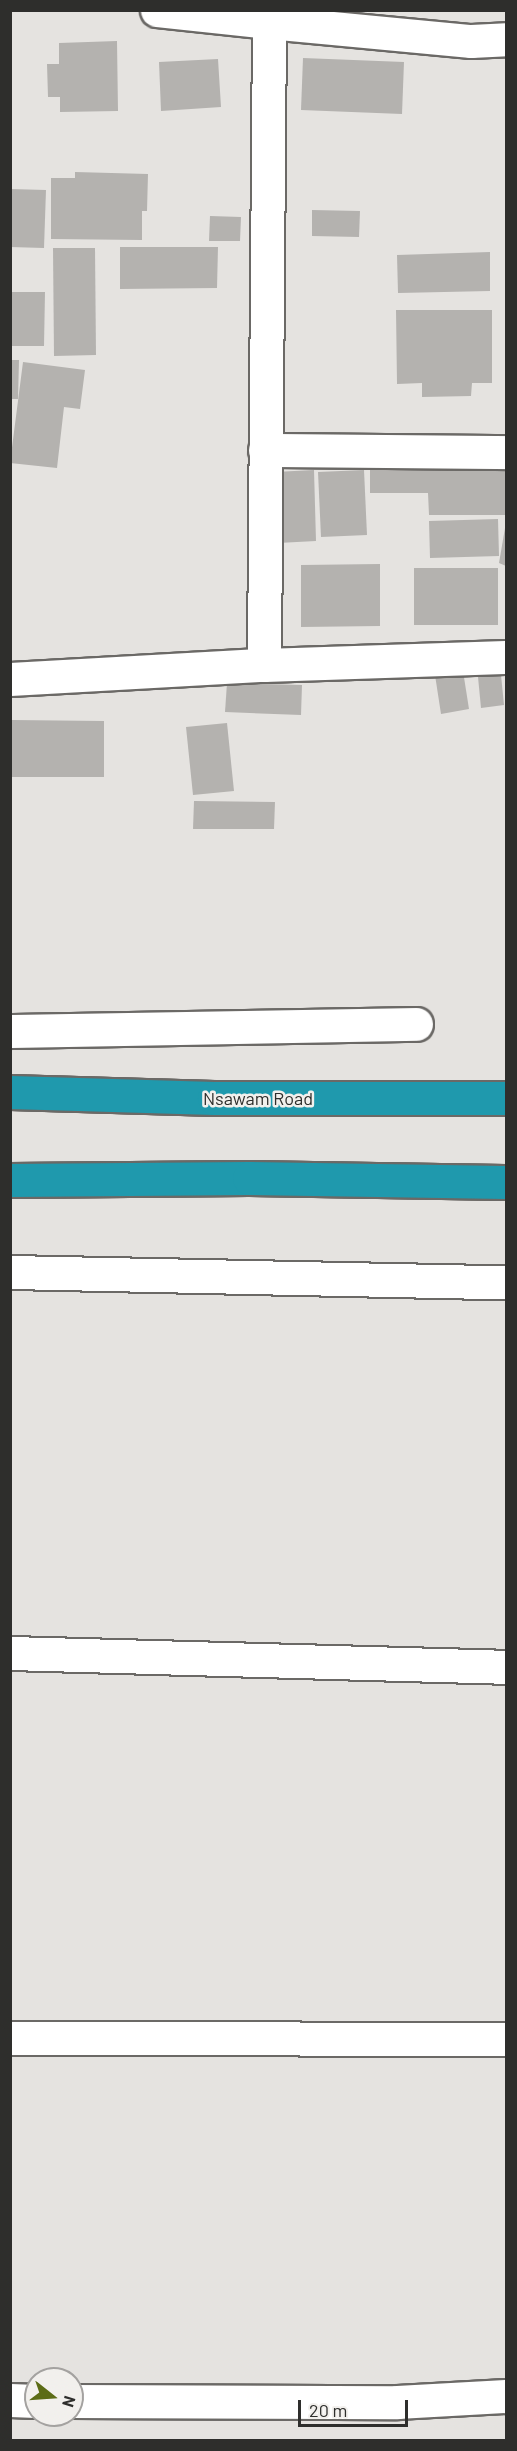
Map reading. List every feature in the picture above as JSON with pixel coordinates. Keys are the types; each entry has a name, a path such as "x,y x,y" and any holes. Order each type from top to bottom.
{"highway":[{"name":"Nsawam Road","path":"10,1092 226,1098 507,1098"},
{"path":"10,1180 249,1178 507,1182"}],"street":[{"path":"157,10 471,41 507,39"},
{"path":"264,665 269,22"},
{"path":"266,450 507,452"},
{"path":"10,679 264,665 507,657"},
{"path":"10,1031 416,1024"},
{"path":"10,1272 507,1282"},
{"path":"10,1653 507,1667"},
{"path":"10,2038 507,2039"},
{"path":"84,2401 397,2402 507,2396"}],"building":[{"path":"117,41 118,111 60,112 60,97 48,97 47,64 59,64 59,43"},
{"path":"303,58 404,62 402,114 301,110"},
{"path":"218,59 221,107 161,111 159,62"},
{"path":"75,172 148,174 147,211 142,211 142,240 51,239 51,178 75,178"},
{"path":"10,189 46,190 44,248 10,247"},
{"path":"312,210 360,211 359,237 312,236"},
{"path":"210,216 241,217 240,241 209,241"},
{"path":"120,247 218,247 217,288 120,289"},
{"path":"53,248 95,248 96,355 54,356"},
{"path":"490,252 490,291 398,293 397,255"},
{"path":"10,292 45,292 44,346 10,346"},
{"path":"396,310 492,310 492,383 472,383 471,396 422,397 422,383 397,384"},
{"path":"10,360 19,360 18,399 10,399"},
{"path":"23,362 85,370 80,409 64,407 57,468 10,463"},
{"path":"370,465 506,466 505,515 429,515 428,493 370,493"},
{"path":"314,470 316,541 278,543 275,472"},
{"path":"364,470 367,535 321,537 318,472"},
{"path":"498,519 499,556 430,558 429,521"},
{"path":"506,528 506,566 499,563"},
{"path":"380,564 380,626 301,627 301,565"},
{"path":"414,568 498,568 498,625 414,625"},
{"path":"463,671 469,709 441,714 435,675"},
{"path":"501,675 504,705 481,708 478,677"},
{"path":"227,683 302,685 301,715 225,712"},
{"path":"12,720 104,721 104,777 11,777"},
{"path":"227,723 234,791 193,795 186,727"},
{"path":"194,801 275,802 274,829 193,829"}]}
